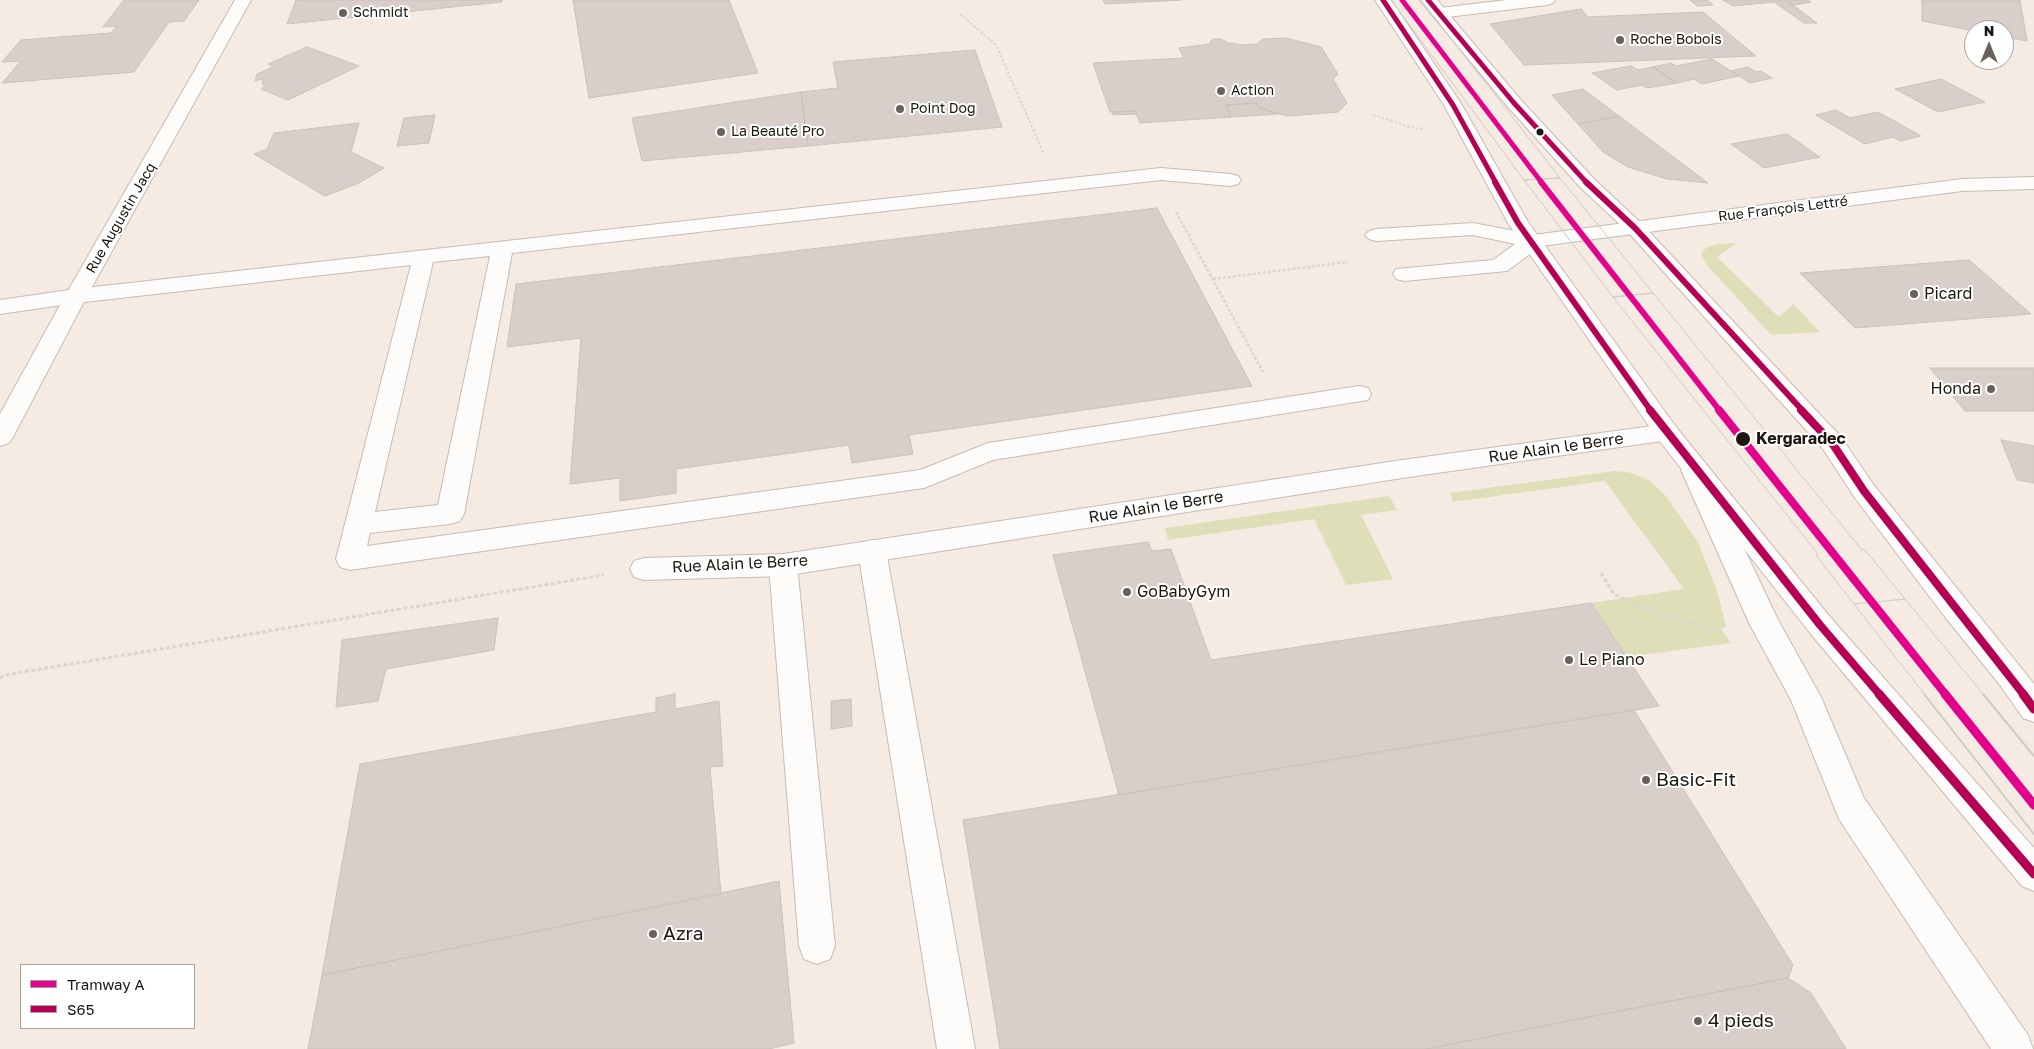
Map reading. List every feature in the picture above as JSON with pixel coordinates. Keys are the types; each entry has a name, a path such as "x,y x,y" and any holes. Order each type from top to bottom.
{"street":[{"name":"Rue Augustin Jacq","path":"0,437 76,296 243,0"},
{"path":"1382,0 1453,106 1518,223 1667,433 1820,624 2034,874"},
{"path":"1433,7 1547,0"},
{"path":"1433,7 1514,103 1587,183 1635,228 1832,443 1864,492 1955,609 2011,676 2034,708"},
{"path":"0,307 76,296 424,256 1161,174 1232,180"},
{"name":"Rue François Lettré","path":"1533,242 1962,185 2034,183"},
{"path":"1376,235 1473,229 1533,242"},
{"path":"1404,274 1499,266 1533,242"},
{"path":"359,524 450,514 502,248"},
{"path":"424,256 350,558 924,479 988,452 1359,394"},
{"name":"Rue Alain le Berre","path":"644,569 783,565 1402,469 1667,433"},
{"path":"1691,464 1765,625 1805,697 1851,808 2014,1049"},
{"path":"872,551 956,1049"},
{"path":"783,565 817,946"}],"path":[{"path":"960,14 996,45 1045,158"},
{"path":"1373,115 1414,128 1429,130"},
{"path":"1173,206 1270,384 1262,393 1269,408"},
{"path":"0,678 5,675 644,569"},
{"path":"1601,573 1614,594 1646,609 1721,633"}],"green space":[{"path":"1737,243 1717,257 1779,317 1793,304 1820,332 1771,335 1706,264 1701,253 1707,247"},
{"path":"1615,471 1632,473 1650,481 1665,495 1698,542 1717,591 1726,626 1721,629 1731,643 1627,657 1591,603 1684,589 1605,481 1453,502 1450,493"},
{"path":"1389,496 1397,510 1361,515 1393,579 1346,585 1314,519 1168,540 1165,528"}],"building":[{"path":"124,0 199,0 184,21 169,22 134,72 2,83 21,61 2,62 21,40 111,33 117,26 103,27"},
{"name":"Schmidt","path":"296,0 502,0 502,2 287,24"},
{"path":"573,0 729,0 758,73 589,98"},
{"path":"1103,0 1181,0 1105,4"},
{"path":"1690,0 1707,0 1713,5 1697,6"},
{"path":"1723,0 1786,0 1817,23 1804,23 1774,2 1733,6"},
{"path":"1786,0 1807,0 1811,2 1794,5"},
{"path":"1922,0 2020,0 2027,41 2014,39 2014,20 1964,20 1964,29 1922,21"},
{"name":"Roche Bobois","path":"1581,9 1588,17 1703,12 1756,56 1524,65 1490,24"},
{"name":"Action","path":"1286,38 1321,47 1338,74 1333,79 1347,103 1338,112 1288,116 1259,108 1257,103 1226,105 1231,117 1140,123 1135,111 1110,112 1093,63 1184,58 1179,48 1211,44 1210,42 1213,39 1221,39 1228,43 1244,45 1257,44 1263,39"},
{"path":"307,47 359,66 288,100 261,89 266,85 263,85 262,79 255,81 257,74 273,67 268,64"},
{"name":"Point Dog","path":"975,50 1002,127 808,146 801,92 838,88 833,62"},
{"path":"1712,59 1739,76 1702,84 1694,79 1677,83 1653,67 1671,63 1676,66"},
{"path":"1631,66 1638,70 1653,67 1677,83 1647,88 1642,85 1617,90 1592,73"},
{"path":"1748,67 1756,72 1761,71 1772,78 1750,83 1731,71"},
{"path":"1941,79 1985,102 1938,112 1895,89"},
{"path":"1583,89 1619,116 1578,124 1552,95"},
{"name":"La Beauté Pro","path":"801,92 808,146 642,161 632,118"},
{"path":"1257,103 1259,108 1279,114 1231,117 1226,105"},
{"path":"1836,110 1850,118 1878,112 1921,136 1900,141 1893,137 1865,144 1816,115"},
{"path":"1135,111 1136,114 1113,115 1112,112"},
{"path":"435,115 429,143 397,146 404,118"},
{"path":"1619,116 1708,183 1667,179 1628,167 1603,152 1578,124"},
{"path":"359,123 351,152 384,168 359,183 325,196 254,154 267,149 274,133"},
{"path":"1787,134 1820,157 1764,168 1731,144"},
{"path":"1157,208 1252,386 909,435 913,454 852,463 849,445 676,469 676,493 620,501 620,478 570,484 581,338 507,347 516,284"},
{"name":"Picard","path":"1969,260 2031,314 1855,328 1800,273"},
{"name":"Honda","path":"1930,368 2034,368 2034,411 1965,411"},
{"path":"2001,440 2034,446 2034,483 2017,480"},
{"path":"1148,542 1152,551 1171,549 1211,660 1591,603 1659,706 1119,795 1053,555"},
{"path":"498,618 494,650 386,669 378,701 336,707 342,640"},
{"path":"675,694 675,709 719,701 723,766 710,767 721,894 322,975 360,764 656,712 656,698"},
{"path":"851,699 852,726 831,729 831,701"},
{"path":"1634,710 1793,965 1788,978 1426,1049 1000,1049 963,820"},
{"name":"Azra","path":"779,881 794,1043 769,1049 308,1049 322,975"},
{"name":"4 pieds","path":"1788,978 1811,993 1846,1049 1426,1049"}],"tram line":[{"path":"1391,0 1524,180"},
{"name":"A","path":"1402,0 1622,288 2034,805"},
{"path":"1421,0 1560,178"},
{"path":"1524,180 1560,178"},
{"path":"1560,178 1653,293"},
{"path":"1524,180 1613,297"},
{"path":"1613,297 1653,293"},
{"path":"1653,293 1862,550 1865,550 1905,599"},
{"path":"1613,297 1818,554 1816,555 1854,604"},
{"path":"1854,604 1905,599"},
{"path":"1898,600 1905,599"},
{"path":"1905,599 1984,695"},
{"path":"1854,604 1925,695"},
{"path":"1924,694 2034,834"},
{"path":"1983,694 2034,756"}],"transit line":[{"name":"S65","path":"1383,0 1453,105 1518,223 1667,433 1820,625 2034,874"},
{"name":"S65","path":"1428,0 1514,103 1587,183 1635,228 1832,443 1864,491 1955,609 2011,676 2034,709"}],"place":[{"name":"Schmidt","path":"343,13"},
{"name":"Roche Bobois","path":"1620,40"},
{"name":"Action","path":"1221,91"},
{"name":"Point Dog","path":"900,109"},
{"name":"La Beauté Pro","path":"721,132"},
{"name":"Picard","path":"1914,294"},
{"name":"Honda","path":"1991,389"},
{"name":"Kergaradec","path":"1743,439"},
{"name":"GoBabyGym","path":"1127,592"},
{"name":"Le Piano","path":"1569,660"},
{"name":"Basic-Fit","path":"1646,780"},
{"name":"Azra","path":"653,934"},
{"name":"4 pieds","path":"1698,1021"}]}
